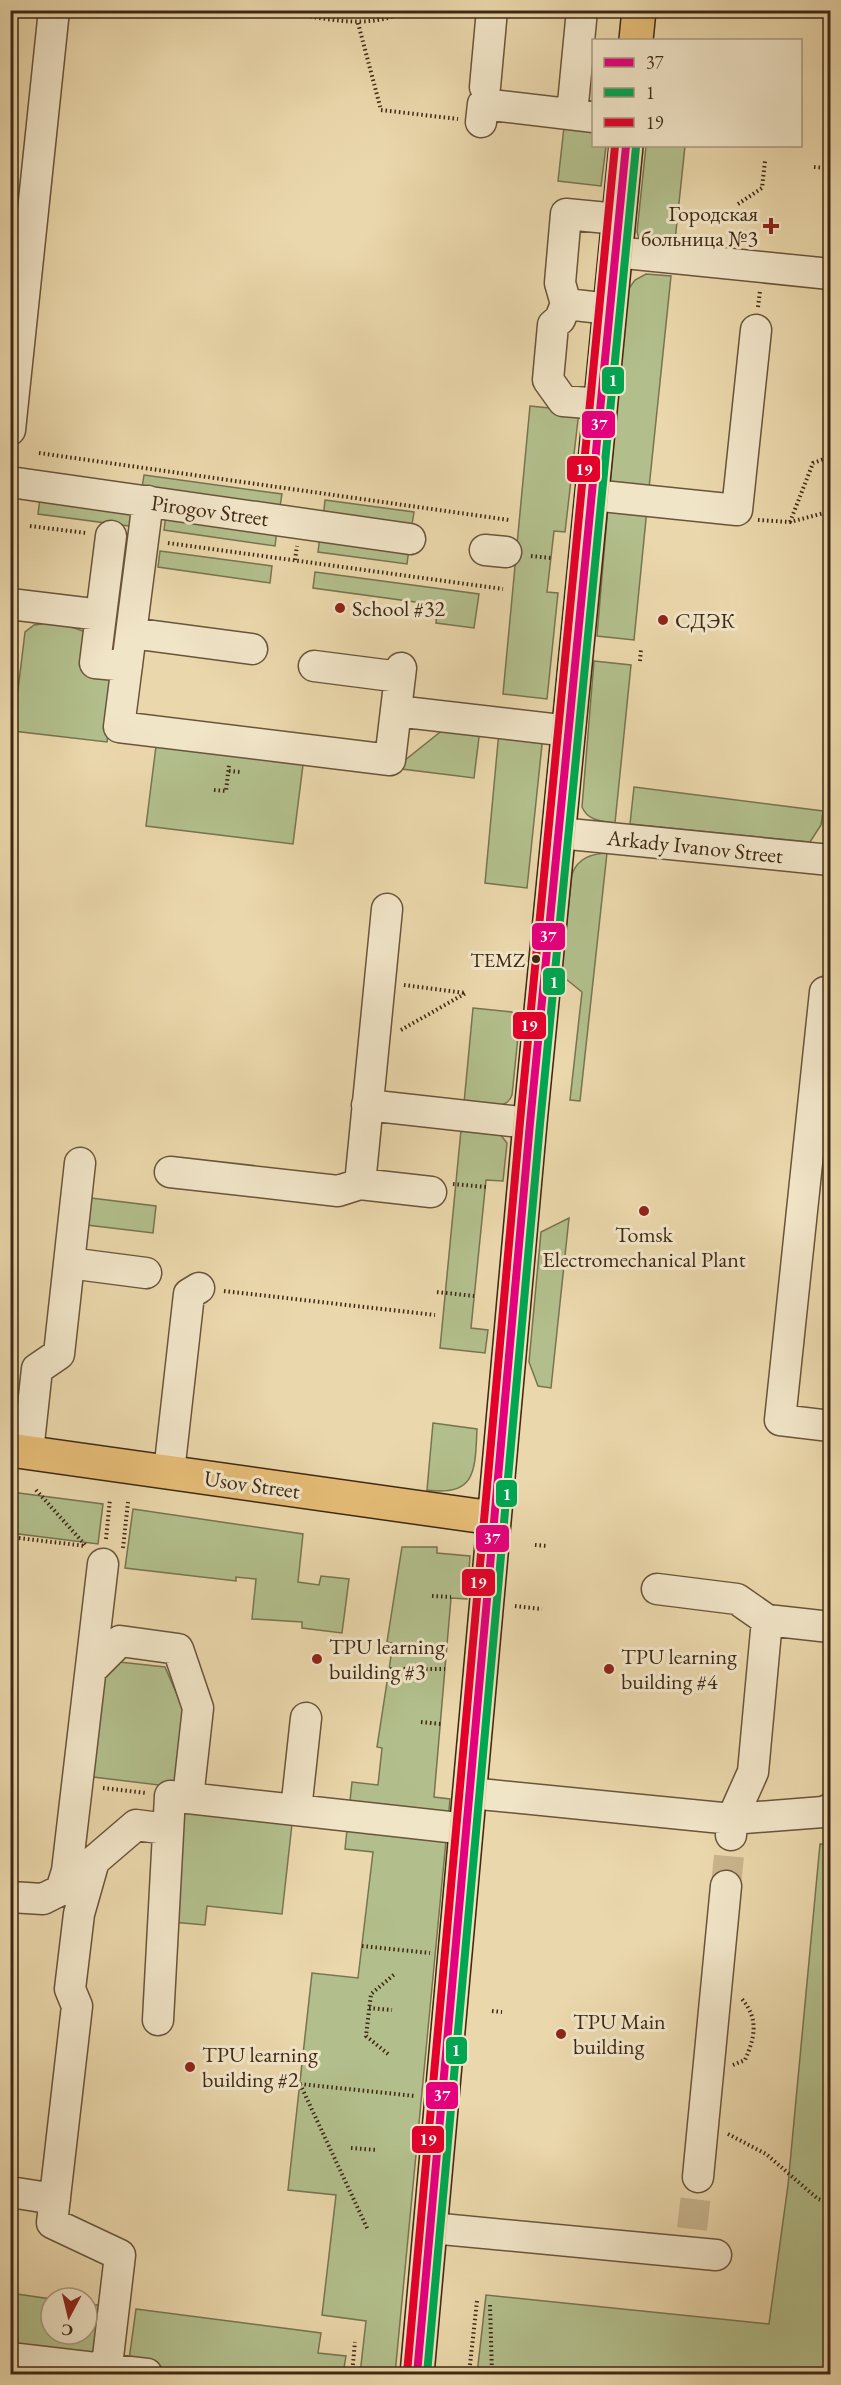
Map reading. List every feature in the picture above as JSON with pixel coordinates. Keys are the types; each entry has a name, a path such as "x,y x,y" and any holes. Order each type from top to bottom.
{"main road":[{"path":"636,39 639,10"},
{"path":"417,2374 493,1518 626,147"},
{"name":"Usov Street","path":"19,1451 493,1518"}],"street":[{"path":"10,430 54,10"},
{"path":"485,87 492,10"},
{"path":"481,122 483,104 583,115 582,10"},
{"path":"600,404 562,401 548,380 553,325 560,319 566,304 560,283 566,214 618,219"},
{"path":"615,252 831,274"},
{"path":"566,304 610,309"},
{"path":"592,495 737,510 756,330"},
{"name":"Pirogov Street","path":"10,482 410,539"},
{"path":"148,501 120,727 390,760 401,673 314,666"},
{"path":"111,536 95,663 127,666"},
{"path":"10,604 101,615"},
{"path":"131,633 252,650"},
{"path":"396,711 569,731"},
{"name":"Arkady Ivanov Street","path":"559,833 831,860"},
{"path":"360,1184 387,909"},
{"path":"831,993 825,992 780,1420 831,1426"},
{"path":"367,1105 530,1124"},
{"path":"19,1451 37,1369 59,1354 80,1163"},
{"path":"170,1172 338,1191 360,1184 439,1188"},
{"path":"69,1263 146,1273"},
{"path":"169,1472 189,1294 199,1288"},
{"path":"10,1898 43,1899 61,1890 64,1880 91,1670 95,1555"},
{"path":"657,1589 737,1599 767,1620 831,1627"},
{"path":"731,1827 753,1772 767,1620"},
{"path":"91,1670 120,1641 178,1649 198,1708 179,1797 167,1829 158,2020"},
{"path":"296,1810 306,1718"},
{"path":"470,1793 731,1827 831,1809"},
{"path":"179,1797 467,1829"},
{"path":"106,2372 120,2255 52,2223 77,2006 70,1989 71,1978 79,1914 94,1861 136,1825 167,1829"},
{"path":"698,2177 726,1886"},
{"path":"10,2192 55,2199"},
{"path":"431,2228 700,2246"},
{"path":"10,2358 106,2372 147,2374"}],"path":[{"path":"275,10 358,23 394,18 408,10"},
{"path":"326,18 327,10"},
{"path":"358,23 381,110 481,122"},
{"path":"738,204 762,188 765,160"},
{"path":"814,167 826,168"},
{"path":"39,453 509,520"},
{"path":"790,522 813,463 831,457"},
{"path":"737,510 748,519 790,522 828,512"},
{"path":"143,540 503,589"},
{"path":"640,661 641,649"},
{"path":"214,789 226,791 232,741"},
{"path":"229,771 240,772"},
{"path":"374,1046 466,993 380,982"},
{"path":"439,1188 486,1187"},
{"path":"199,1288 435,1315"},
{"path":"438,1292 474,1296"},
{"path":"36,1490 95,1555"},
{"path":"95,1555 110,1499"},
{"path":"10,1538 95,1555"},
{"path":"535,1545 548,1546"},
{"path":"432,1596 452,1598"},
{"path":"515,1606 542,1609"},
{"path":"390,1669 445,1670"},
{"path":"420,1722 441,1724"},
{"path":"110,1788 179,1797"},
{"path":"362,1947 399,1950"},
{"path":"388,2054 366,2036 371,1994 396,1973"},
{"path":"369,2008 392,2010"},
{"path":"492,2011 502,2012"},
{"path":"368,2230 300,2084 384,2093"},
{"path":"703,2120 766,2154 818,2199 831,2203"},
{"path":"351,2148 377,2150"},
{"path":"470,2374 477,2301"},
{"path":"490,2305 492,2374"},
{"path":"352,2374 356,2342"}],"green space":[{"path":"564,127 592,130 592,147 606,147 601,186 558,181"},
{"path":"646,147 685,147 674,250 640,242 637,232"},
{"path":"646,274 671,276 649,488 610,484 627,291 635,280"},
{"path":"530,406 579,411 565,532 554,531 547,592 558,593 547,699 503,694"},
{"path":"144,475 282,494 279,513 141,494"},
{"path":"40,498 129,510 137,527 38,514"},
{"path":"325,500 414,512 411,531 323,519"},
{"path":"608,506 647,509 634,640 597,636"},
{"path":"166,514 277,530 275,546 164,530"},
{"path":"320,536 409,548 407,564 318,552"},
{"path":"160,551 272,566 270,583 158,567"},
{"path":"315,572 479,594 474,628 436,623 437,605 313,588"},
{"path":"48,623 74,628 89,635 116,669 107,742 13,731 25,632 34,625"},
{"path":"594,661 631,665 615,823 591,818 582,807"},
{"path":"444,729 480,729 474,778 402,769 404,761"},
{"path":"499,731 543,735 527,888 485,883"},
{"path":"157,738 304,757 293,844 146,826"},
{"path":"634,787 823,811 821,825 810,842 630,824"},
{"path":"607,853 580,1101 570,1100 582,992 561,975 572,874 578,864 586,858"},
{"path":"473,1008 512,1012 519,1027 512,1095 509,1101 498,1106 464,1103"},
{"path":"461,1130 500,1134 507,1143 503,1181 486,1180 471,1328 488,1330 485,1353 440,1348"},
{"path":"91,1198 156,1206 153,1233 87,1225"},
{"path":"569,1218 551,1388 538,1386 529,1362 541,1232"},
{"path":"433,1423 477,1429 475,1456 470,1477 456,1489 427,1490"},
{"path":"11,1492 103,1504 98,1544 11,1533"},
{"path":"133,1509 303,1534 298,1582 319,1585 321,1576 349,1579 342,1633 302,1628 302,1622 252,1619 256,1579 236,1577 236,1581 125,1568"},
{"path":"402,1547 437,1547 437,1553 470,1556 467,1599 451,1598 434,1797 450,1799 395,2374 360,2374 366,2321 322,2315 336,2195 288,2190 312,1973 358,1978 373,1852 345,1849 352,1782 378,1785 382,1748 377,1747 393,1643 387,1642"},
{"path":"110,1661 165,1667 184,1711 175,1787 85,1776 98,1673"},
{"path":"184,1813 292,1824 282,1914 207,1906 205,1925 172,1922"},
{"path":"820,1844 830,1845 830,2374 477,2374 486,2295 769,2324 788,2185"},
{"path":"10,2293 39,2297 39,2346 97,2346 93,2374 11,2374"},
{"path":"99,2305 102,2306 99,2329"},
{"path":"136,2309 321,2333 318,2353 346,2356 343,2374 127,2374"}],"tunnel":[{"path":"726,1886 731,1835"},
{"path":"692,2229 698,2177"}],"transit line":[{"name":"19","path":"407,2373 520,1122 615,147"},
{"name":"37","path":"417,2374 530,1123 626,147"},
{"name":"1","path":"427,2374 540,1124 636,147"}],"place":[{"name":"Городская больница №3","path":"771,226"},
{"name":"School #32","path":"340,608"},
{"name":"СДЭК","path":"663,620"},
{"name":"TEMZ","path":"536,959"},
{"name":"Tomsk Electromechanical Plant","path":"644,1211"},
{"name":"TPU learning building #3","path":"317,1659"},
{"name":"TPU learning building #4","path":"609,1669"},
{"name":"TPU Main building","path":"561,2034"},
{"name":"TPU learning building #2","path":"190,2067"}]}
